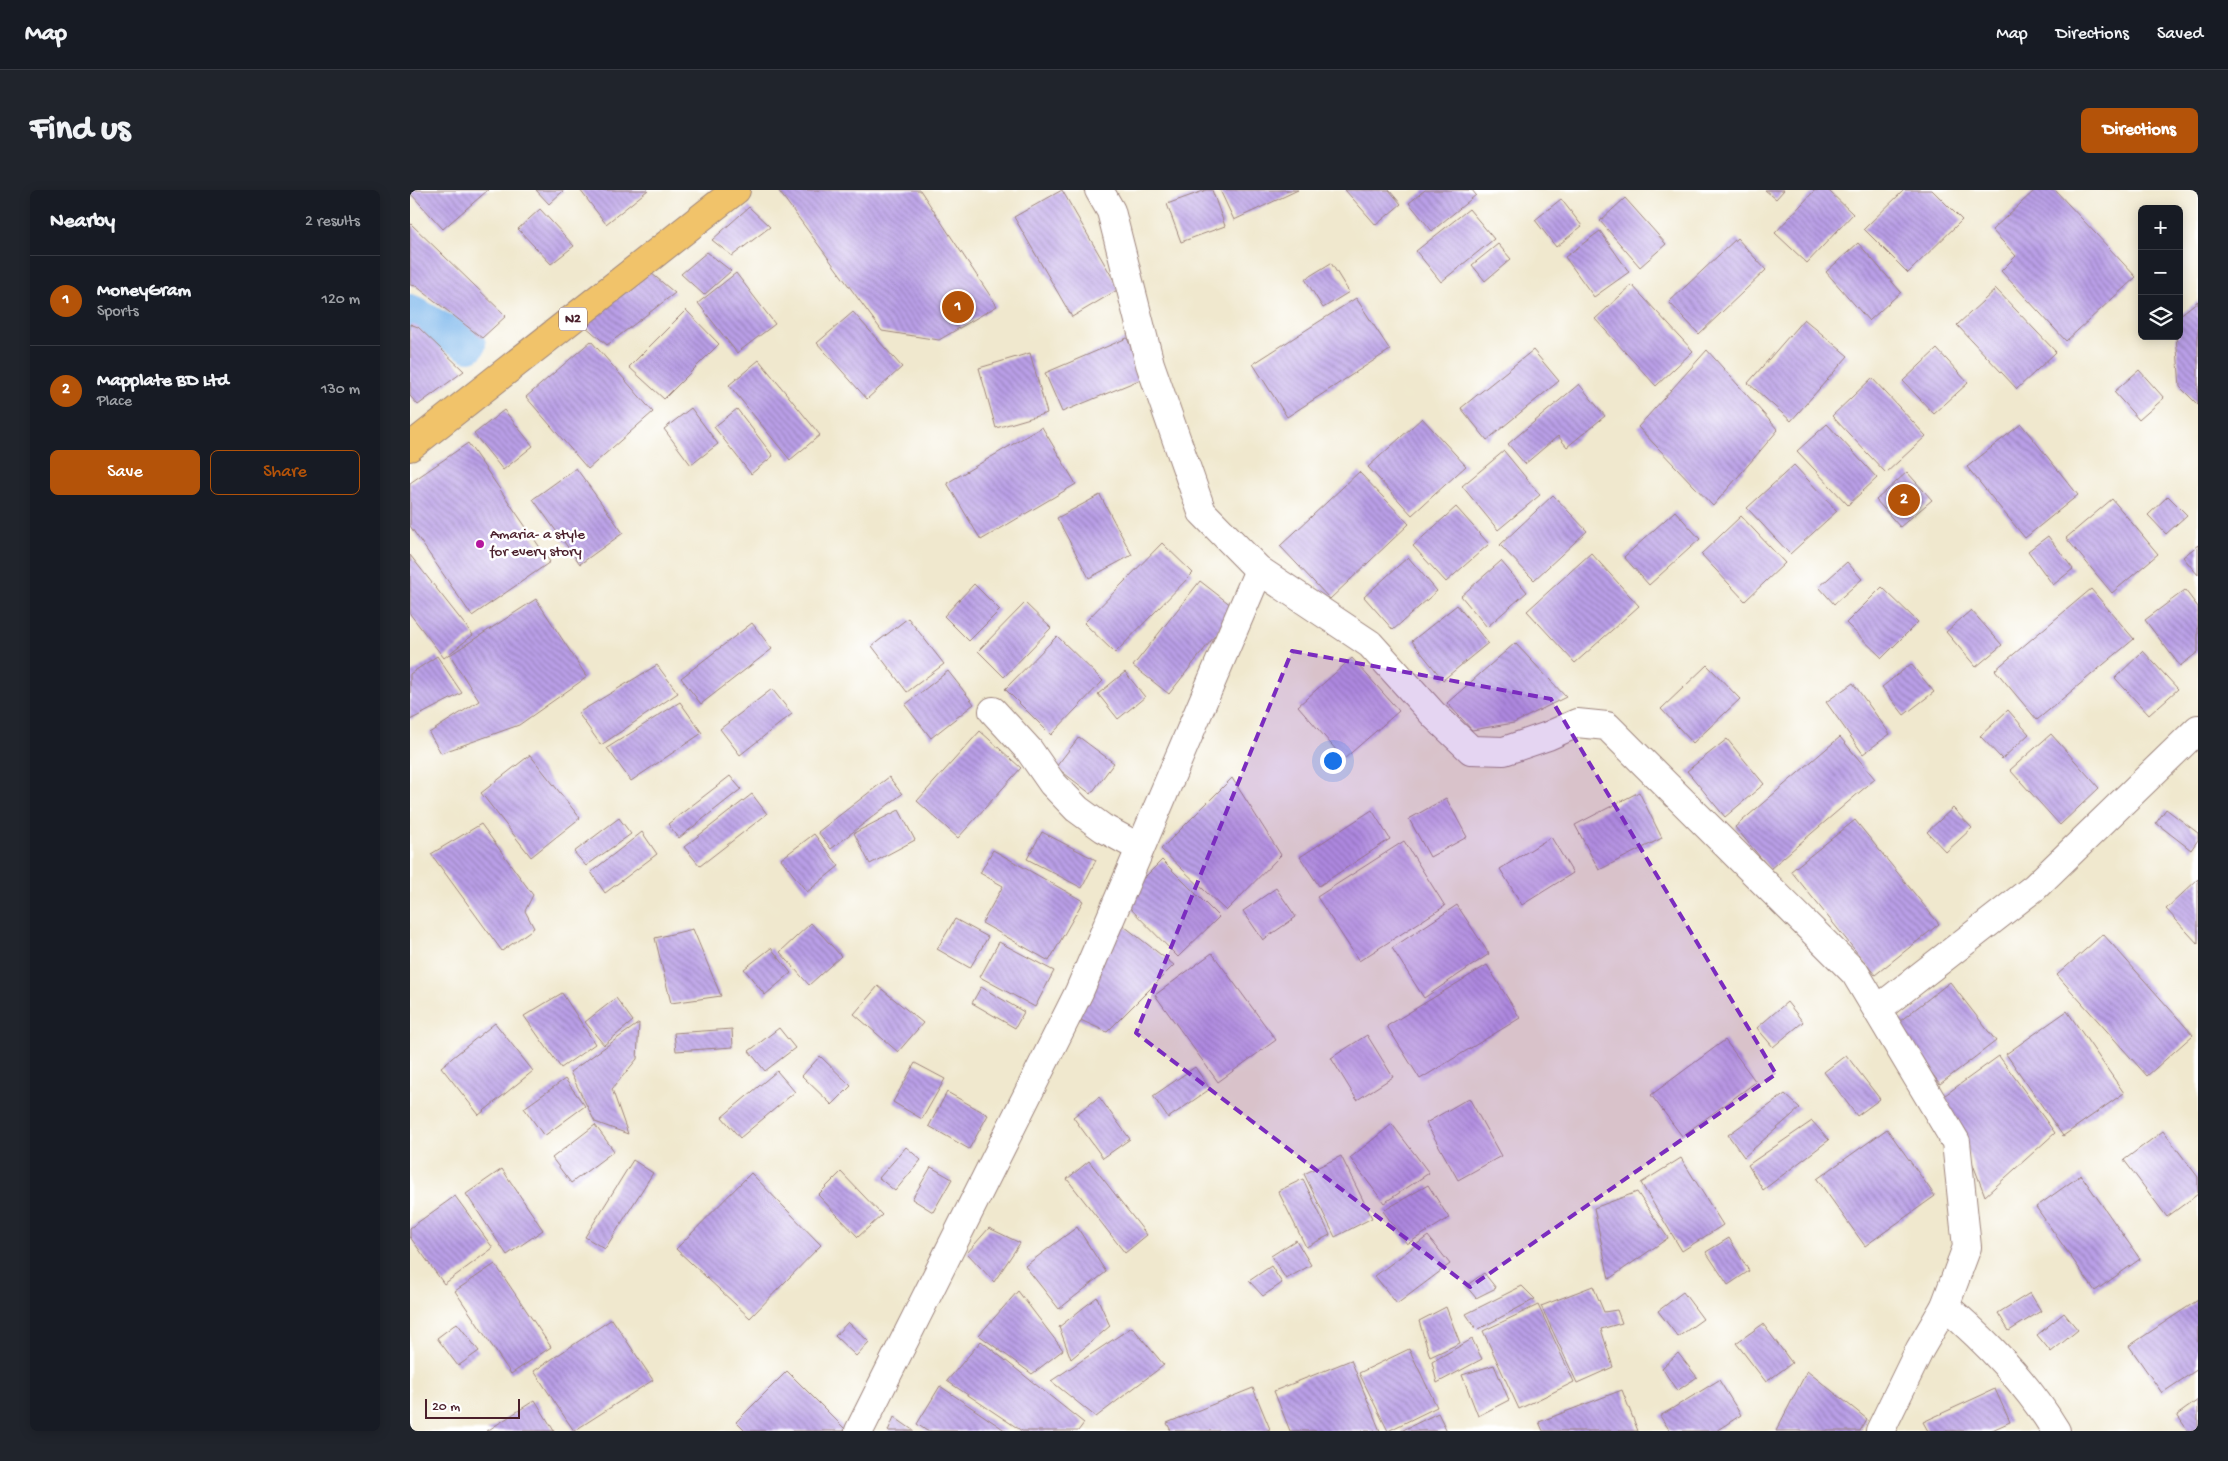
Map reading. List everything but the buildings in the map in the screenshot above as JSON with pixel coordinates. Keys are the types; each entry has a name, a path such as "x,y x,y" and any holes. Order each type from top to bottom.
{"highway":[{"name":"N2","path":"410,447 736,190"}],"street":[{"path":"1099,190 1111,211 1150,364 1202,512 1259,570 1370,644 1434,715 1471,750 1504,751 1548,736 1577,723 1607,726 1855,973 1878,1009 1956,1142 1967,1248 1945,1306 1920,1349 1880,1431"},
{"path":"859,1431 1079,992 1259,570"},
{"path":"993,711 1029,750 1052,783 1077,808 1102,828 1140,848"},
{"path":"1878,1009 2035,887 2198,729"},
{"path":"1945,1306 1975,1332 2044,1412 2056,1431"}],"highlighted area":[{"path":"1292,651 1551,699 1776,1074 1470,1287 1136,1033"}],"waterway":[{"path":"410,311 469,345"}],"place":[{"name":"MoneyGram","path":"958,307"},
{"name":"Mapplate BD Ltd","path":"1904,500"},
{"name":"Amaria- a style for every story","path":"480,544"}]}
